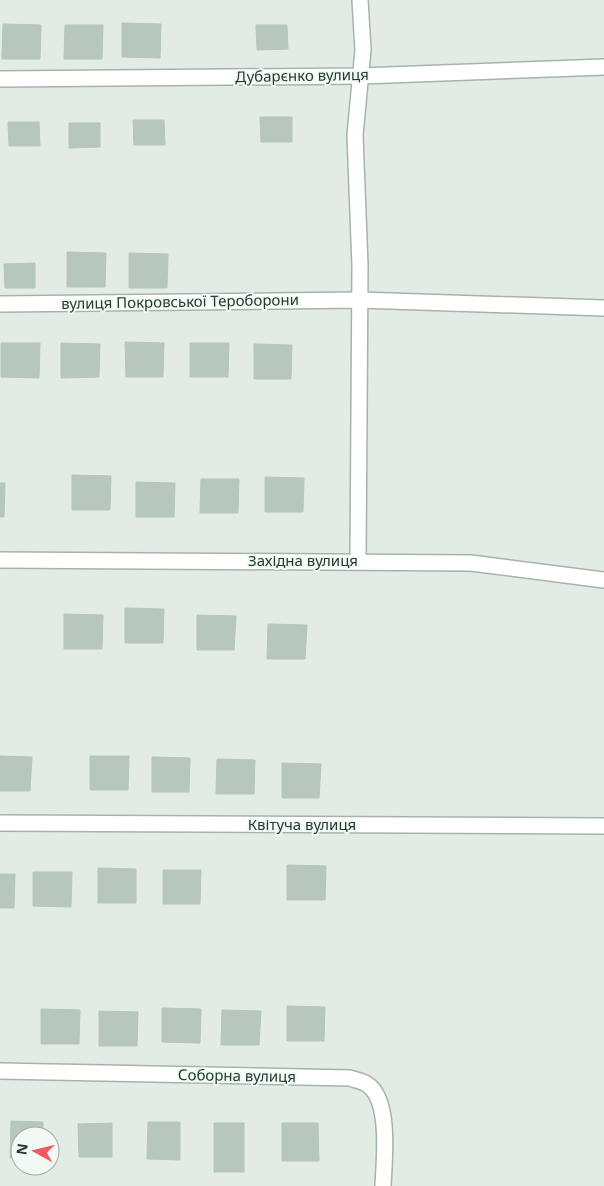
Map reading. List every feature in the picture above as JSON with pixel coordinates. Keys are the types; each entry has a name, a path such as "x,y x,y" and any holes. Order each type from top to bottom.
{"street":[{"path":"358,562 360,300 355,135 364,50 360,0"},
{"name":"Дубарєнко вулиця","path":"0,79 361,76 604,67"},
{"name":"вулиця Покровської Тероборони","path":"0,304 360,300 604,308"},
{"name":"Західна вулиця","path":"0,560 471,563 604,580"},
{"name":"Квітуча вулиця","path":"0,823 604,826"},
{"name":"Соборна вулиця","path":"0,1071 350,1078 369,1085 378,1100 385,1118 383,1186"}],"building":[{"path":"122,23 161,24 160,58 122,57"},
{"path":"3,24 41,25 40,59 2,59"},
{"path":"65,25 103,25 102,59 64,59"},
{"path":"256,25 287,25 288,49 257,50"},
{"path":"260,117 292,117 292,142 261,142"},
{"path":"133,120 164,120 165,145 134,145"},
{"path":"8,122 39,122 40,146 9,146"},
{"path":"69,123 100,123 100,147 69,148"},
{"path":"67,252 106,253 105,287 67,287"},
{"path":"129,253 168,254 167,288 129,288"},
{"path":"35,263 35,288 5,288 4,264"},
{"path":"125,342 164,343 163,377 126,377"},
{"path":"1,343 40,343 39,378 1,377"},
{"path":"61,343 100,344 99,377 61,378"},
{"path":"190,343 229,343 228,377 190,377"},
{"path":"254,344 292,345 291,379 254,379"},
{"path":"72,475 111,476 110,510 72,510"},
{"path":"265,477 304,478 303,512 265,512"},
{"path":"201,479 239,479 238,513 200,513"},
{"path":"136,482 175,483 174,517 136,517"},
{"path":"0,483 5,483 4,517 0,517"},
{"path":"125,608 164,609 163,643 125,643"},
{"path":"64,614 103,615 102,649 64,649"},
{"path":"197,615 236,616 234,650 197,650"},
{"path":"268,624 307,625 305,659 267,659"},
{"path":"0,756 32,757 30,791 0,791"},
{"path":"90,756 129,756 128,790 90,790"},
{"path":"152,757 190,758 189,792 152,792"},
{"path":"217,759 255,760 254,794 216,794"},
{"path":"282,763 321,764 319,798 282,798"},
{"path":"287,865 326,866 325,900 287,900"},
{"path":"98,868 136,869 136,903 98,903"},
{"path":"163,870 201,870 200,904 163,904"},
{"path":"33,872 72,872 71,907 33,906"},
{"path":"0,874 15,874 14,908 0,908"},
{"path":"287,1006 325,1007 324,1041 287,1041"},
{"path":"162,1008 201,1009 200,1043 162,1042"},
{"path":"41,1009 80,1010 79,1044 41,1044"},
{"path":"222,1010 261,1011 259,1045 221,1045"},
{"path":"99,1011 138,1012 137,1046 99,1046"},
{"path":"11,1121 43,1122 43,1126 11,1126"},
{"path":"148,1122 180,1122 180,1160 147,1159"},
{"path":"112,1123 112,1157 79,1157 78,1124"},
{"path":"214,1123 244,1123 244,1172 214,1172"},
{"path":"282,1123 318,1123 319,1161 282,1161"}]}
